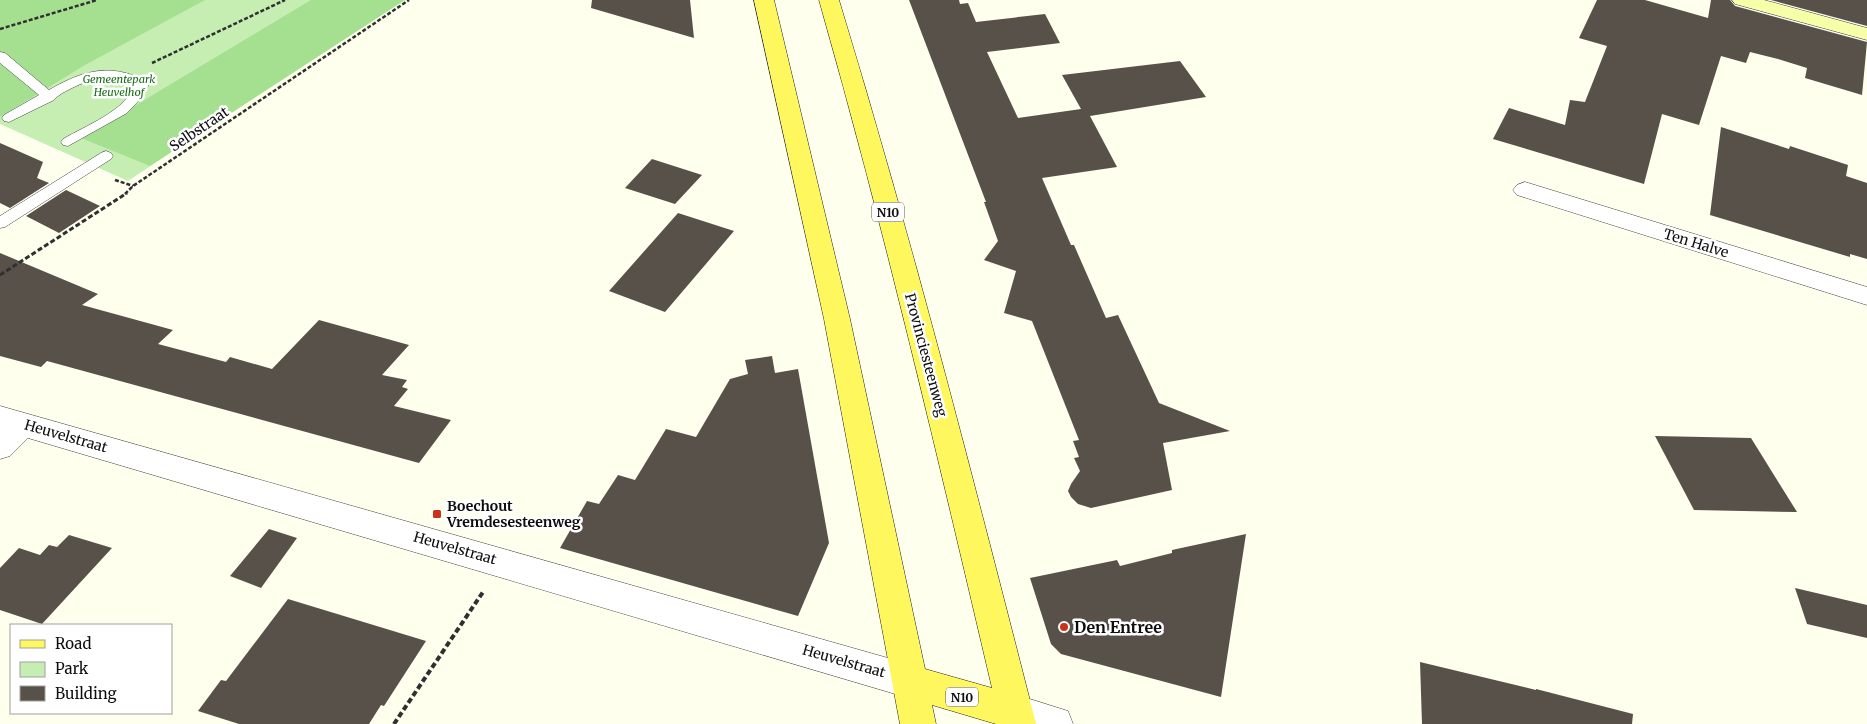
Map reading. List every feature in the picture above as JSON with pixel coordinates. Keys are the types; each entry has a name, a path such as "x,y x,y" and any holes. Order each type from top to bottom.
{"main road":[{"path":"764,0 837,319 918,724"},
{"name":"Provinciesteenweg","path":"829,0 852,78 945,425 1016,718"},
{"name":"N10","path":"909,681 1016,718"}],"street":[{"path":"1742,0 1867,34"},
{"name":"Ten Halve","path":"1525,190 1867,296"},
{"name":"Heuvelstraat","path":"12,421 909,681"},
{"path":"0,447 12,421"},
{"path":"1016,718 1055,724"}],"lane":[{"path":"0,56 49,97"},
{"path":"9,118 92,75 106,73 124,76 142,84 140,93 130,104 68,142"},
{"path":"0,223 106,156"}],"path":[{"path":"0,29 97,0"},
{"path":"124,76 285,0"},
{"name":"Selbstraat","path":"0,275 126,193 133,186 409,0"},
{"path":"394,724 503,562"}],"green space":[{"name":"Gemeentepark Heuvelhof","path":"0,0 400,0 128,181 0,124"},
{"path":"0,0 205,0 85,65 0,117"},
{"path":"311,0 405,0 150,166 81,138"}],"building":[{"path":"592,0 690,0 694,38 591,8"},
{"path":"909,0 959,0 960,4 968,3 976,22 1045,14 1060,43 987,52 1018,118 1081,109 1062,75 1180,61 1206,97 1090,116 1117,167 1042,178 1106,318 1118,315 1159,403 1230,431 1163,443 1172,490 1091,508 1078,504 1071,497 1068,491 1080,471 1074,458 1079,457 1073,441 1079,440 1032,321 1004,313 1016,271 984,260 998,241 984,202 986,202"},
{"path":"1597,0 1645,0 1708,18 1711,0 1730,0 1735,6 1867,42 1862,95 1805,78 1807,68 1778,59 1750,52 1746,63 1721,56 1699,125 1662,114 1644,184 1493,139 1509,108 1565,125 1570,100 1585,102 1607,46 1579,38"},
{"path":"1771,0 1867,0 1867,26"},
{"path":"1721,127 1789,149 1790,146 1848,165 1846,176 1867,183 1867,259 1850,254 1850,257 1710,215"},
{"path":"0,143 43,162 37,178 49,183 10,208 0,203"},
{"path":"652,159 702,175 675,204 625,188"},
{"path":"66,190 100,206 59,233 26,216"},
{"path":"678,213 734,231 665,312 609,291"},
{"path":"0,253 98,294 82,305 173,330 158,344 226,362 230,357 272,369 319,320 409,345 382,375 407,380 402,387 408,389 394,406 451,420 419,463 47,361 41,367 0,356"},
{"path":"772,356 775,373 798,369 829,543 798,616 560,548 587,501 599,504 618,475 635,480 666,429 696,437 730,379 748,374 745,360"},
{"path":"1655,436 1751,438 1797,512 1694,510"},
{"path":"269,529 297,538 261,588 230,576"},
{"path":"1246,534 1221,697 1061,654 1051,644 1030,578 1117,560 1120,566 1172,553 1172,550"},
{"path":"69,535 112,548 42,624 0,610 0,568 19,548 40,555 49,545 57,547"},
{"path":"1795,588 1867,605 1867,638 1807,624"},
{"path":"288,599 426,641 384,706 381,705 369,724 239,724 198,711 221,680 226,681"},
{"path":"1420,662 1633,714 1632,724 1422,724"}],"place":[{"name":"Boechout Vremdesesteenweg","path":"437,514"},
{"name":"Den Entree","path":"1064,627"}]}
